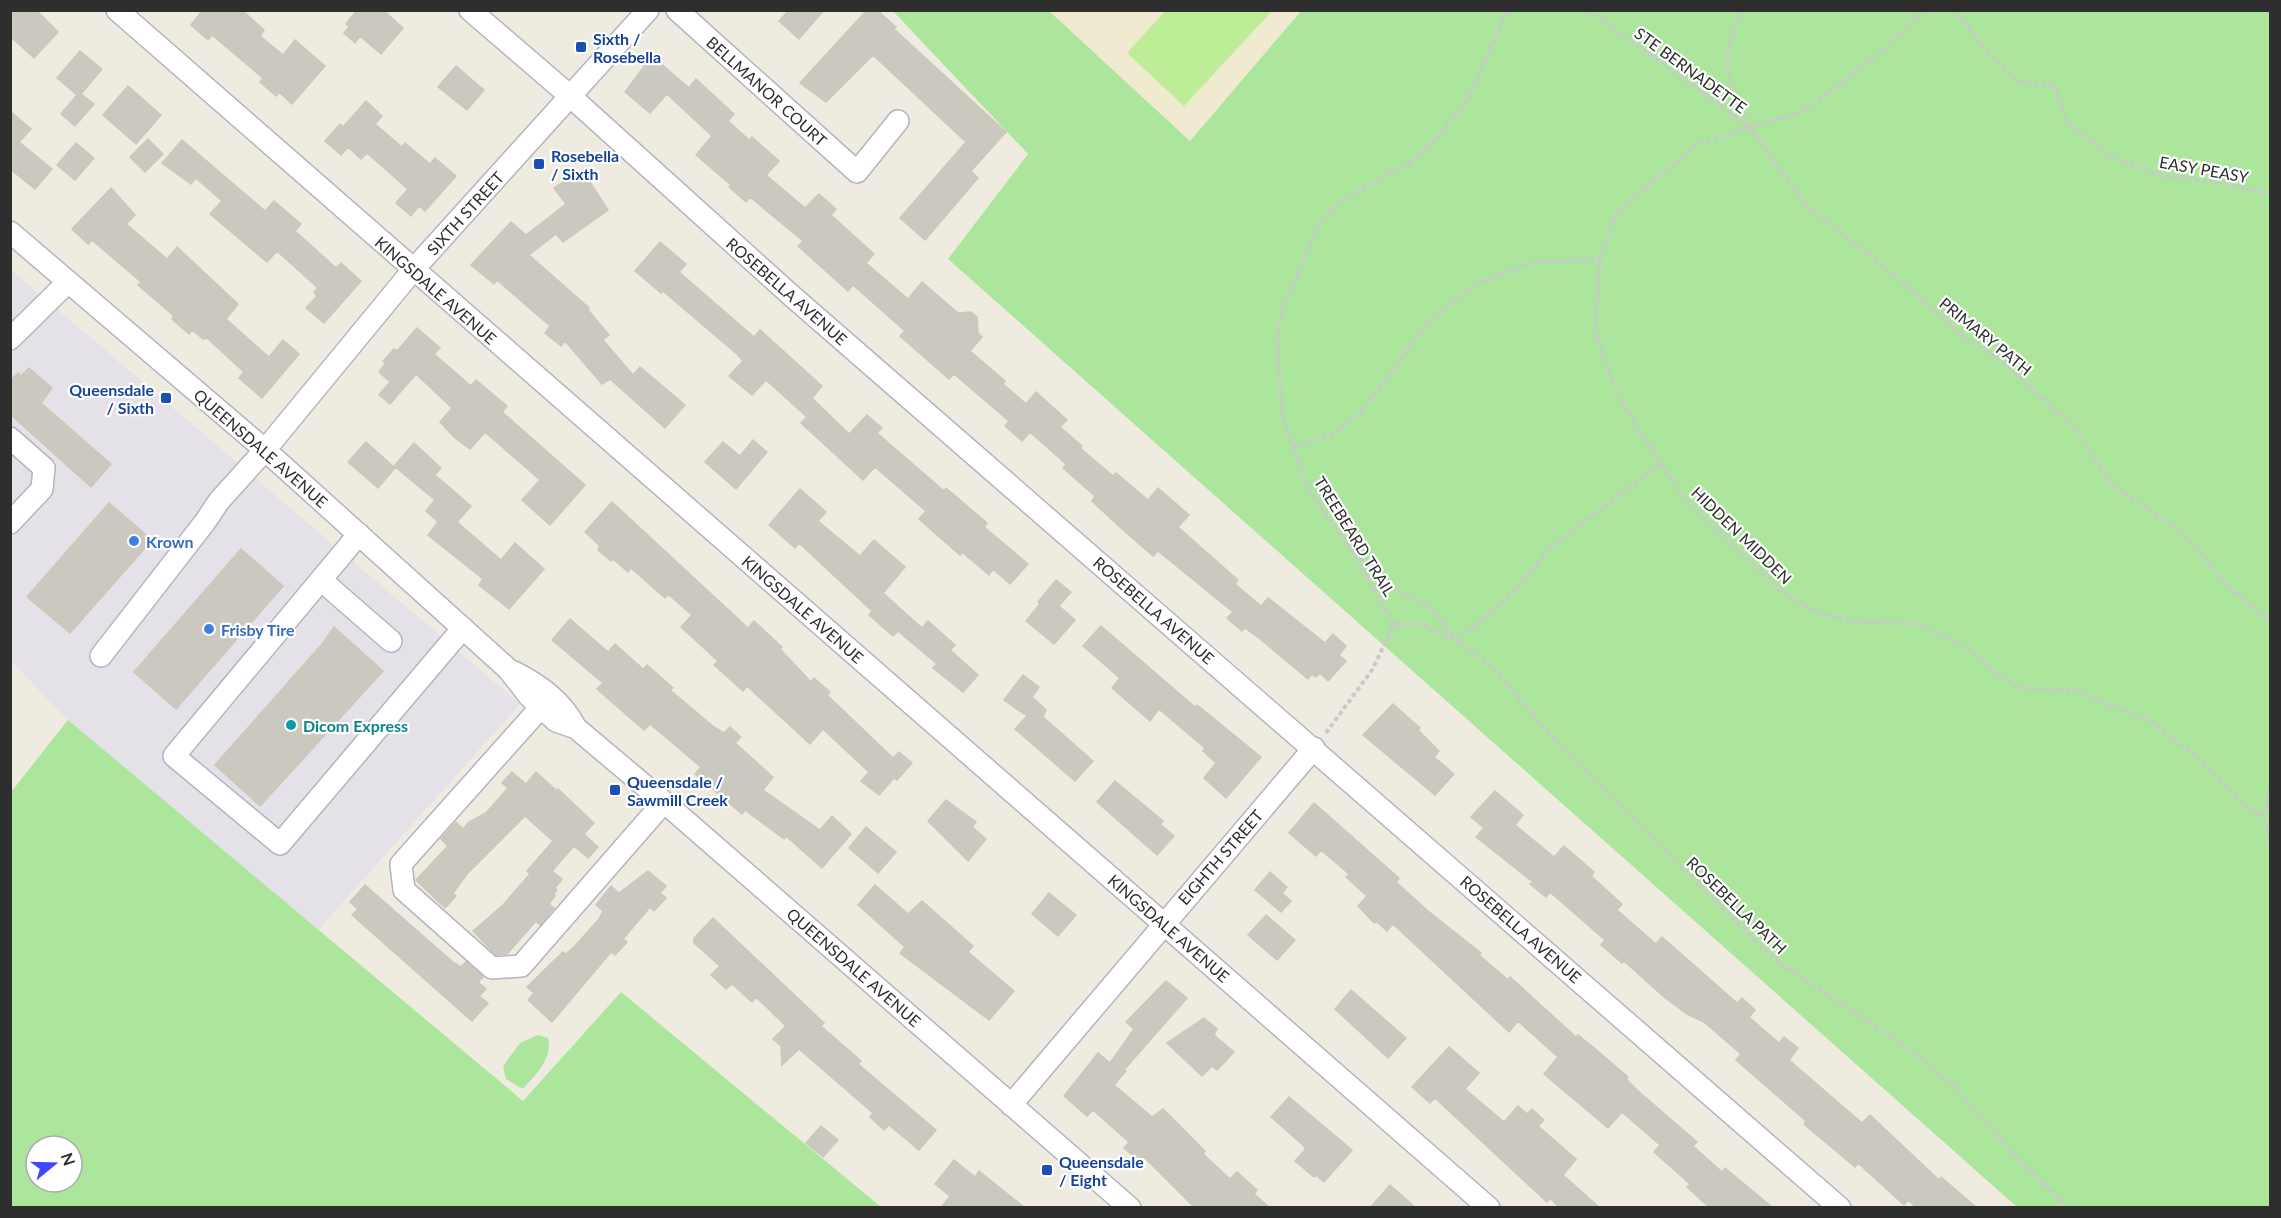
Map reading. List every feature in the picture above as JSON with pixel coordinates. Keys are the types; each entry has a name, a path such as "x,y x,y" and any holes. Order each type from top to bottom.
{"street":[{"name":"KINGSDALE AVENUE","path":"117,10 1489,1208"},
{"name":"ROSEBELLA AVENUE","path":"470,10 570,96 793,297 1840,1208"},
{"name":"SIXTH STREET","path":"101,656 219,501 265,450 413,270 648,10"},
{"name":"BELLMANOR COURT","path":"677,10 857,172 898,121"},
{"name":"QUEENSDALE AVENUE","path":"10,232 265,450 508,669 529,696 556,721 576,728 664,802 1130,1208"},
{"path":"10,339 68,282"},
{"path":"10,438 44,468 42,489 10,523"},
{"path":"358,534 174,756 280,844 463,628"},
{"path":"321,580 391,641"},
{"name":"QUEENSDALE AVENUE","path":"508,669 539,685 566,710 576,728"},
{"path":"541,707 401,864 404,890 492,968 521,966 664,802"},
{"name":"EIGHTH STREET","path":"1011,1105 1163,923 1314,748"}],"path":[{"name":"TREEBEARD TRAIL","path":"1394,625 1352,549 1310,493 1282,415 1277,335 1283,307 1320,223 1337,204 1413,160 1440,135 1470,96 1507,10"},
{"name":"STE BERNADETTE","path":"1588,10 1752,129"},
{"name":"PRIMARY PATH","path":"1742,10 1728,46 1728,73 1734,95 1752,129 1806,206 1881,264 1967,340 2004,362 2076,429 2111,484 2185,535 2229,587 2271,622"},
{"name":"HIDDEN MIDDEN","path":"1924,10 1881,52 1804,111 1698,144 1616,213 1600,259 1595,333 1613,383 1636,427 1688,503 1782,592 1818,613 1841,618 1920,624 1978,655 1996,674 2021,688 2076,691 2151,721 2192,753 2244,805 2264,818"},
{"name":"EASY PEASY","path":"1954,10 1992,58 2019,82 2055,86 2068,123 2113,158 2161,176 2220,183 2271,194"},
{"path":"1293,447 1334,434 1363,410 1427,323 1474,285 1533,262 1600,259"},
{"path":"1352,549 1398,591 1428,606 1456,640 1512,594 1551,547 1660,464"},
{"name":"ROSEBELLA PATH","path":"1394,625 1420,624 1456,640 1494,669 1557,743 1754,940 1798,975 1913,1052 1953,1086 2014,1154 2068,1208"},
{"path":"1314,748 1372,670 1394,625"},
{"path":"2271,789 2264,818 2271,838"}],"shaded area":[{"path":"1049,11 1301,11 1190,141"},
{"path":"10,269 520,704 318,930 68,720 11,661"}],"green space":[{"path":"893,11 1049,11 1190,141 1301,11 2270,11 2270,1207 2017,1207 948,259 1028,154"},
{"path":"1165,11 1272,11 1184,106 1127,53"},
{"path":"68,720 523,1101 621,992 881,1207 11,1207 11,792"},
{"path":"538,1035 548,1038 548,1052 542,1065 523,1089 506,1079 503,1066 520,1043"}],"building":[{"path":"10,10 36,10 58,32 34,58 10,36"},
{"path":"203,10 242,10 264,30 260,36 283,55 295,40 325,66 292,104 279,92 276,96 260,82 263,78 212,35 208,40 191,25"},
{"path":"357,10 383,10 403,28 381,54 360,36 355,43 344,33 349,27 346,24"},
{"path":"789,10 824,10 799,39 779,21"},
{"path":"867,10 877,10 896,27 894,29 1006,132 971,171 978,178 925,240 900,218 966,142 873,55 826,102 800,83"},
{"path":"80,51 102,69 81,94 94,104 75,126 61,114 77,95 57,78"},
{"path":"652,56 689,88 696,79 734,114 728,121 749,140 752,137 779,161 766,175 805,208 819,194 836,209 831,215 874,254 866,263 908,299 922,282 958,313 971,312 977,317 978,333 982,337 970,351 1005,381 1003,384 1026,404 1036,392 1067,420 1060,427 1082,446 1080,448 1113,476 1116,473 1148,500 1158,488 1189,515 1178,527 1238,580 1235,584 1261,606 1268,598 1325,643 1333,634 1346,646 1339,655 1346,661 1328,681 1320,673 1316,677 1312,674 1308,679 1259,638 1245,628 1242,631 1227,618 1233,612 1158,551 1153,556 1092,501 1095,496 1063,468 1066,464 1030,432 1022,441 1005,426 1009,421 954,374 949,379 900,336 905,331 853,285 848,291 798,246 803,241 750,197 746,202 729,187 731,185 696,155 712,136 667,94 650,113 625,92"},
{"path":"456,66 484,90 467,110 438,87"},
{"path":"128,86 161,115 136,144 103,115"},
{"path":"366,101 382,116 375,124 402,147 405,143 430,164 435,158 456,176 425,211 419,206 411,216 396,203 408,189 367,153 361,159 348,147 341,155 325,141 340,124 343,127"},
{"path":"10,111 31,129 19,142 52,169 35,189 10,169"},
{"path":"148,139 163,154 145,172 130,157"},
{"path":"182,140 265,211 274,201 301,224 295,231 336,268 341,263 361,281 324,323 306,308 317,296 314,292 318,288 277,251 267,262 210,214 222,201 196,178 191,184 162,163"},
{"path":"76,143 94,158 75,180 57,165"},
{"path":"582,170 608,210 563,242 556,234 529,255 589,308 588,310 609,335 603,340 633,375 640,367 685,405 665,428 610,379 602,384 565,341 561,346 545,333 550,326 497,280 494,284 471,265 511,222 526,235 566,204 554,188"},
{"path":"111,188 135,215 126,224 167,259 177,247 238,304 226,319 262,351 269,357 283,340 299,354 262,398 239,378 244,372 207,338 203,339 192,330 189,334 172,319 174,316 138,285 141,282 92,240 88,244 72,229"},
{"path":"660,242 686,264 679,272 754,337 760,330 822,386 812,398 849,434 867,415 882,428 877,433 944,491 946,488 987,523 984,527 1028,564 1010,584 993,569 989,575 962,552 960,555 919,519 926,511 875,467 863,480 801,423 807,417 766,380 752,395 729,376 743,361 738,355 663,291 661,293 635,271"},
{"path":"417,328 440,348 434,354 471,386 476,380 507,406 502,412 585,485 550,525 522,500 540,480 485,432 470,449 455,438 440,422 452,408 416,374 390,404 379,395 390,382 379,372 386,363 383,361 394,349 397,351"},
{"path":"29,368 52,388 41,403 111,464 91,487 10,414 10,381 18,373 21,376"},
{"path":"753,440 767,452 736,489 705,462 723,442 740,456"},
{"path":"366,442 395,468 378,488 348,462"},
{"path":"414,443 441,468 435,475 471,506 457,522 501,560 515,543 544,569 509,609 479,585 483,579 428,535 438,522 426,511 435,500 394,466"},
{"path":"800,489 826,512 818,521 860,556 874,540 905,567 883,593 922,628 928,621 955,645 950,650 978,675 963,692 933,668 937,664 898,631 893,636 869,615 872,611 799,543 795,548 769,525"},
{"path":"612,502 748,628 754,621 782,647 780,649 811,682 814,678 830,692 827,695 893,758 899,752 912,763 897,780 894,778 879,795 861,781 869,772 823,729 810,744 747,686 743,691 714,665 718,661 681,627 692,615 668,594 665,598 631,568 628,572 613,559 611,561 598,550 600,546 585,532"},
{"path":"109,503 152,540 70,633 27,597"},
{"name":"Frisby Tire","path":"241,549 283,586 176,709 134,672"},
{"path":"1056,580 1071,592 1059,606 1075,620 1054,644 1026,621"},
{"path":"570,619 608,652 615,644 643,669 647,665 673,688 670,690 714,727 724,733 730,727 741,737 735,743 773,777 763,790 820,830 832,816 851,834 822,868 786,836 784,839 745,810 742,814 695,774 701,767 650,724 644,730 597,689 603,683 552,640"},
{"path":"1101,626 1195,707 1197,705 1261,757 1226,798 1204,778 1216,763 1203,751 1205,748 1159,709 1150,721 1112,688 1120,678 1083,646"},
{"name":"Dicom Express","path":"334,627 383,671 260,806 215,765 323,643"},
{"path":"1023,675 1039,687 1032,697 1046,710 1043,717 1093,761 1075,781 1015,729 1027,716 1004,700"},
{"path":"1393,704 1420,728 1418,730 1439,751 1434,757 1454,774 1435,795 1363,735"},
{"path":"512,772 526,784 536,772 557,791 558,789 594,823 584,834 598,847 588,858 574,846 552,871 562,879 555,888 557,890 555,896 549,904 554,908 540,925 536,921 507,954 496,955 473,931 503,905 530,874 527,871 553,841 525,816 467,874 453,893 456,896 445,908 416,880 448,846 441,839 456,822 463,829 469,822 486,813 508,788 502,783"},
{"path":"1115,781 1163,821 1160,824 1174,836 1157,855 1097,802"},
{"path":"1495,791 1523,815 1515,825 1554,857 1564,846 1594,872 1591,876 1622,904 1617,910 1656,944 1662,937 1737,1003 1742,998 1755,1010 1749,1017 1779,1043 1784,1037 1798,1048 1789,1060 1862,1123 1870,1115 1939,1180 1941,1177 1977,1208 1917,1208 1908,1200 1904,1205 1858,1163 1855,1167 1804,1124 1806,1121 1736,1060 1741,1054 1704,1022 1687,1014 1624,961 1622,963 1601,945 1605,940 1550,892 1546,897 1530,884 1533,882 1476,837 1484,828 1471,817"},
{"path":"946,800 976,822 972,827 986,839 968,861 928,821"},
{"path":"1314,803 1399,878 1396,882 1428,911 1481,953 1479,955 1508,980 1510,977 1576,1037 1578,1035 1628,1077 1626,1079 1637,1090 1697,1142 1693,1146 1722,1172 1725,1168 1772,1207 1710,1208 1687,1187 1690,1184 1654,1152 1660,1145 1622,1112 1608,1128 1544,1074 1558,1057 1518,1021 1509,1032 1393,924 1387,931 1377,922 1374,923 1358,906 1367,896 1346,877 1349,874 1321,850 1316,856 1289,833"},
{"path":"866,827 896,852 878,873 849,848"},
{"path":"648,871 666,886 660,893 666,898 654,911 650,907 623,939 627,942 615,955 611,952 552,1022 528,1000 534,993 527,987 563,952 566,954 574,947 599,919 603,911 596,905 611,886 619,893"},
{"path":"1270,872 1287,887 1282,893 1291,901 1281,912 1255,890"},
{"path":"365,885 454,963 461,967 466,962 483,977 478,982 486,989 479,996 488,1003 472,1021 352,915 358,909 350,902"},
{"path":"875,885 908,914 922,901 973,946 968,952 1014,991 989,1020 900,953 905,947 858,905"},
{"path":"1049,893 1076,915 1058,936 1032,914"},
{"path":"1266,915 1295,940 1277,960 1248,935"},
{"path":"713,918 824,1023 821,1026 861,1061 858,1064 936,1130 919,1150 889,1125 884,1130 870,1117 873,1113 799,1049 782,1065 781,1046 773,1039 786,1026 756,997 752,1002 732,984 726,989 711,975 720,966 694,943 694,938"},
{"path":"1166,981 1187,998 1124,1070 1126,1071 1114,1085 1152,1117 1163,1109 1205,1151 1203,1154 1230,1179 1237,1172 1257,1190 1254,1194 1270,1208 1195,1208 1143,1156 1139,1161 1124,1148 1129,1142 1093,1110 1087,1116 1064,1096 1098,1053 1110,1063 1134,1029 1126,1022"},
{"path":"1351,990 1406,1038 1388,1058 1335,1009"},
{"path":"1204,1018 1217,1029 1214,1035 1234,1052 1217,1070 1212,1066 1202,1076 1167,1043"},
{"path":"1449,1047 1479,1073 1465,1089 1504,1122 1518,1106 1527,1114 1532,1109 1544,1120 1538,1126 1576,1159 1563,1175 1600,1208 1560,1208 1550,1198 1547,1202 1435,1098 1430,1103 1412,1087"},
{"path":"1289,1097 1352,1150 1324,1182 1316,1175 1314,1177 1295,1161 1305,1150 1304,1146 1271,1117"},
{"path":"821,1126 838,1140 823,1157 806,1143"},
{"path":"954,1160 975,1177 979,1171 1025,1208 941,1208 950,1196 935,1184"},
{"path":"1390,1185 1416,1208 1370,1208"}],"place":[{"name":"Sixth / Rosebella","path":"581,47"},
{"name":"Rosebella / Sixth","path":"539,164"},
{"name":"Queensdale / Sixth","path":"166,398"},
{"name":"Krown","path":"134,541"},
{"name":"Frisby Tire","path":"209,629"},
{"name":"Dicom Express","path":"291,725"},
{"name":"Queensdale / Sawmill Creek","path":"615,790"},
{"name":"Queensdale / Eight","path":"1047,1170"}]}
